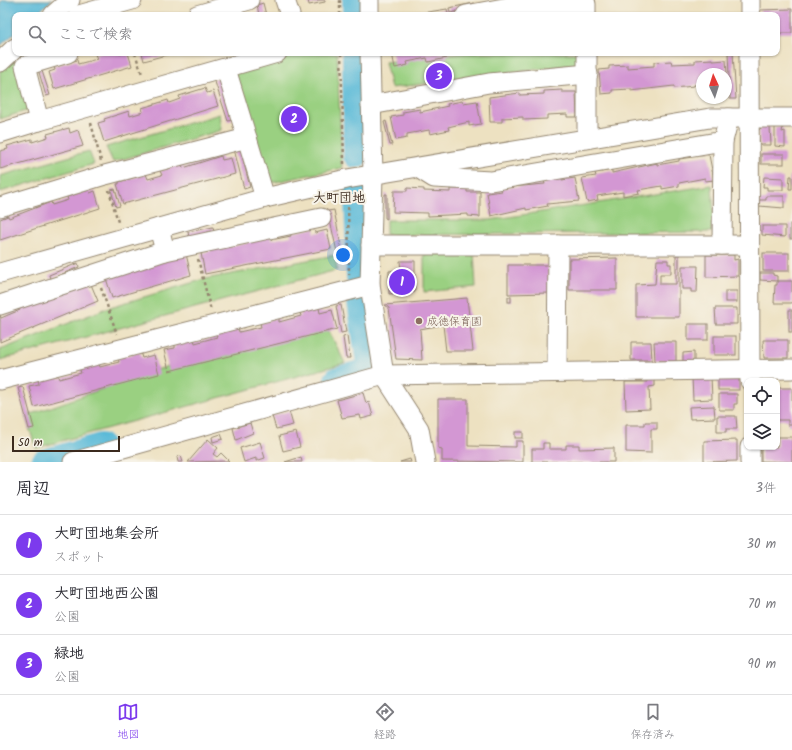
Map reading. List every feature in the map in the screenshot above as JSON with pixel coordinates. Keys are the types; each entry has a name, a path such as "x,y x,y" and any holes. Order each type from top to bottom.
{"street":[{"path":"56,12 70,0"},
{"path":"90,12 132,0"},
{"path":"207,12 249,0"},
{"path":"286,0 289,12"},
{"path":"369,0 369,12"},
{"path":"750,0 750,12"},
{"path":"482,12 509,7 586,4 586,12"},
{"path":"0,62 12,51"},
{"path":"40,122 25,66 58,56"},
{"path":"0,133 267,56"},
{"path":"370,56 372,175 370,286 384,375 419,429 425,462"},
{"path":"587,56 587,139"},
{"path":"749,56 750,375"},
{"path":"226,69 265,198"},
{"path":"371,105 488,83 588,74"},
{"path":"0,273 265,198 348,179 710,118 792,118"},
{"path":"722,245 723,141 729,118"},
{"path":"0,207 105,175 247,138"},
{"path":"418,168 434,178 491,181 723,141"},
{"path":"0,305 165,251 321,218"},
{"path":"159,228 165,251"},
{"path":"371,245 749,245"},
{"path":"556,372 558,246"},
{"path":"0,380 370,286"},
{"path":"73,462 384,375 556,372 750,375 792,369"},
{"path":"750,450 750,462"}],"path":[{"path":"340,0 340,12"},
{"path":"137,56 147,90"},
{"path":"341,56 344,171 348,179 350,290"},
{"path":"194,245 214,325"},
{"path":"96,274 123,349"}],"green space":[{"path":"20,56 35,108 0,119 0,71"},
{"path":"285,56 337,56 342,168 266,184 233,70"},
{"path":"440,56 586,56 587,63 391,88 385,62"},
{"path":"220,114 222,130 113,162 106,147"},
{"path":"89,151 94,164 0,192 0,176"},
{"path":"712,185 715,232 386,235 386,220 490,220"},
{"path":"474,252 476,287 424,292 424,254"},
{"path":"335,255 337,270 0,360 0,350 110,307 205,279"},
{"path":"320,313 345,363 36,448 25,416"}],"water":[{"path":"3,0 52,0 38,12 12,12 12,36 0,46 0,3"}],"building":[{"path":"308,0 325,0 325,2 309,5"},
{"path":"263,3 265,12 258,12 257,5"},
{"path":"474,3 474,8 455,12 450,12 449,8"},
{"path":"447,9 448,12 428,12"},
{"path":"792,9 792,33 780,33 780,12 760,12 760,10"},
{"path":"96,56 129,56 132,66 54,89 49,72 55,70 54,66 77,60 78,64 97,59"},
{"path":"143,56 162,56 144,61"},
{"path":"393,56 447,56 447,58 428,62 427,58 407,62 408,65 395,68"},
{"path":"728,56 733,56 736,99 732,99 732,68 729,68"},
{"path":"695,60 726,60 727,68 696,68 696,85 694,86 674,88 674,86 631,91 631,89 612,90 612,93 601,94 599,70 609,69 609,66 628,65 628,68 654,66 654,62 671,61 672,64 695,63"},
{"path":"41,68 50,95 46,96 38,69"},
{"path":"219,78 233,120 228,121 214,79"},
{"path":"205,88 207,93 213,91 218,106 104,142 98,123 105,121 104,119 129,111 130,116 143,112 142,108 168,100 169,103 180,99 179,96"},
{"path":"562,90 562,92 576,92 577,117 567,117 567,114 547,115 547,119 523,120 523,117 502,118 502,122 490,122 489,97 520,93 520,95 544,94 544,91"},
{"path":"462,101 463,103 477,101 481,124 469,126 469,122 448,127 449,130 430,134 429,130 407,134 407,138 396,140 391,117 403,115 403,112 420,109 420,112 448,106 447,104"},
{"path":"386,121 392,145 390,145 384,122"},
{"path":"763,126 770,127 771,145 760,145 758,131"},
{"path":"775,127 783,127 782,132 785,131 785,147 775,146"},
{"path":"69,128 70,133 78,130 83,146 0,169 0,151 8,149 7,146 32,139 32,142 48,137 47,134"},
{"path":"240,148 250,187 244,189 234,149"},
{"path":"761,154 784,154 784,164 761,164"},
{"path":"709,155 714,180 705,181 705,178 679,183 679,186 662,189 662,186 638,190 639,193 623,196 623,192 597,196 598,200 587,202 582,178 596,176 595,173 612,170 612,173 657,163 657,165 679,161 679,159"},
{"path":"221,156 222,160 231,158 235,174 123,204 117,184 119,184 119,182 146,174 148,179 162,175 160,171 182,164 183,168"},
{"path":"790,176 792,176 792,189 789,189"},
{"path":"764,177 783,178 783,190 767,190 767,187 763,187"},
{"path":"562,178 562,180 575,178 579,201 547,204 548,206 526,210 526,208 491,216 487,193 502,191 501,188 545,184 544,181"},
{"path":"407,188 424,189 424,191 450,192 450,189 467,189 467,192 480,192 480,217 468,216 468,214 428,216 428,213 393,212 394,191 407,191"},
{"path":"115,189 120,206 116,207 111,190"},
{"path":"89,190 90,193 95,191 100,208 0,240 0,219 8,216 9,218 51,202 52,205 68,200 67,197"},
{"path":"385,194 387,194 387,219 385,218"},
{"path":"766,196 784,196 784,208 759,206 759,200 766,200"},
{"path":"334,210 342,251 337,252 328,211"},
{"path":"790,224 792,224 792,239 790,239"},
{"path":"762,226 785,226 785,237 762,235"},
{"path":"213,227 214,232 189,237 188,232"},
{"path":"314,228 315,233 327,230 331,249 205,274 201,253 211,251 210,246 229,243 230,247 248,243 247,241 271,236 271,240 291,236 290,233"},
{"path":"763,253 789,253 789,271 763,271"},
{"path":"186,254 191,275 112,298 106,278"},
{"path":"676,255 679,255 679,317 636,317 636,285 655,284 657,260 668,260 668,264 671,264 671,274 660,274 660,284 676,284"},
{"path":"706,255 734,255 734,260 738,259 738,276 706,277"},
{"path":"617,258 617,290 569,290 569,259"},
{"path":"400,261 415,261 415,292 389,294 389,271 401,270"},
{"path":"78,263 79,267 50,279 49,275"},
{"path":"508,265 548,265 550,293 508,294"},
{"path":"682,266 698,266 697,292 691,292 691,289 682,289"},
{"path":"760,273 773,273 773,275 777,276 777,281 760,280"},
{"path":"777,281 792,281 792,303 774,303 775,285 777,285"},
{"path":"90,282 98,301 0,342 0,315 1,318 20,310 19,306"},
{"path":"725,291 737,291 737,302 725,302"},
{"path":"508,297 511,297 511,302 508,302"},
{"name":"成徳保育園","path":"467,298 473,351 446,351 443,325 420,329 422,360 396,359 389,308 385,305"},
{"path":"341,305 346,332 341,333 336,306"},
{"path":"319,308 320,313 332,310 337,329 169,371 164,350 175,348 175,344 194,339 195,343 217,337 216,333 238,328 239,332 261,327 260,323 279,318 279,322 301,316 300,313"},
{"path":"715,308 737,308 737,324 716,324"},
{"path":"789,310 792,310 792,332 789,332"},
{"path":"688,324 708,324 708,340 688,340"},
{"path":"347,336 350,358 346,358 343,337"},
{"path":"714,336 736,336 736,355 714,355"},
{"path":"763,340 788,340 788,358 764,358"},
{"path":"631,342 651,342 652,360 631,360"},
{"path":"654,342 676,342 676,361 655,361"},
{"path":"140,352 142,358 154,355 159,374 34,407 29,386 39,384 38,379 57,374 59,379 81,373 79,367 98,362 100,367 119,362 118,358"},
{"path":"694,352 694,364 683,364 683,353"},
{"path":"711,376 712,399 693,400 692,377"},
{"path":"718,376 739,376 739,390 718,390"},
{"path":"647,377 655,377 655,386 649,387 650,409 626,410 625,382 647,382"},
{"path":"23,387 34,428 29,429 18,388"},
{"path":"780,388 792,388 792,425 788,425 788,420 780,420"},
{"path":"363,393 366,403 369,402 373,416 361,419 360,415 342,418 337,400"},
{"path":"719,394 737,394 737,404 734,404 734,410 719,410"},
{"path":"438,399 468,399 468,446 516,447 516,441 523,441 523,462 442,461 442,449 438,448"},
{"path":"714,406 715,418 690,419 689,407"},
{"path":"289,411 293,425 276,429 272,416"},
{"path":"717,416 736,416 737,429 726,429 726,432 717,432"},
{"path":"645,422 657,422 657,429 651,429 651,453 626,452 626,425 645,425"},
{"path":"250,423 253,433 236,440 233,428"},
{"path":"296,432 300,447 283,451 279,436"},
{"path":"515,432 523,432 523,438 515,438"},
{"path":"221,434 223,439 213,442 212,437"},
{"path":"780,437 792,437 792,462 761,461 761,450 780,450"},
{"path":"208,439 218,448 213,454 217,457 221,453 229,461 188,462"},
{"path":"737,440 737,461 704,462 704,441"},
{"path":"260,442 265,458 256,461 256,458 244,462 240,448"},
{"path":"543,443 549,443 549,449 566,449 566,445 579,445 579,449 614,448 614,462 532,462 532,449 543,449"},
{"path":"181,456 183,462 178,462 177,457"},
{"path":"301,457 302,462 285,462"},
{"path":"410,459 411,462 400,462"}],"waterway":[{"path":"355,0 355,12"},
{"path":"355,56 356,155"},
{"path":"357,189 359,277"},
{"path":"337,380 370,370 359,296"},
{"path":"44,462 101,446"}],"place":[{"name":"緑地","path":"439,76"},
{"name":"大町団地西公園","path":"294,119"},
{"name":"大町団地集会所","path":"402,282"},
{"name":"成徳保育園","path":"419,321"}],"district":[{"name":"大町団地","path":"339,197"}]}
